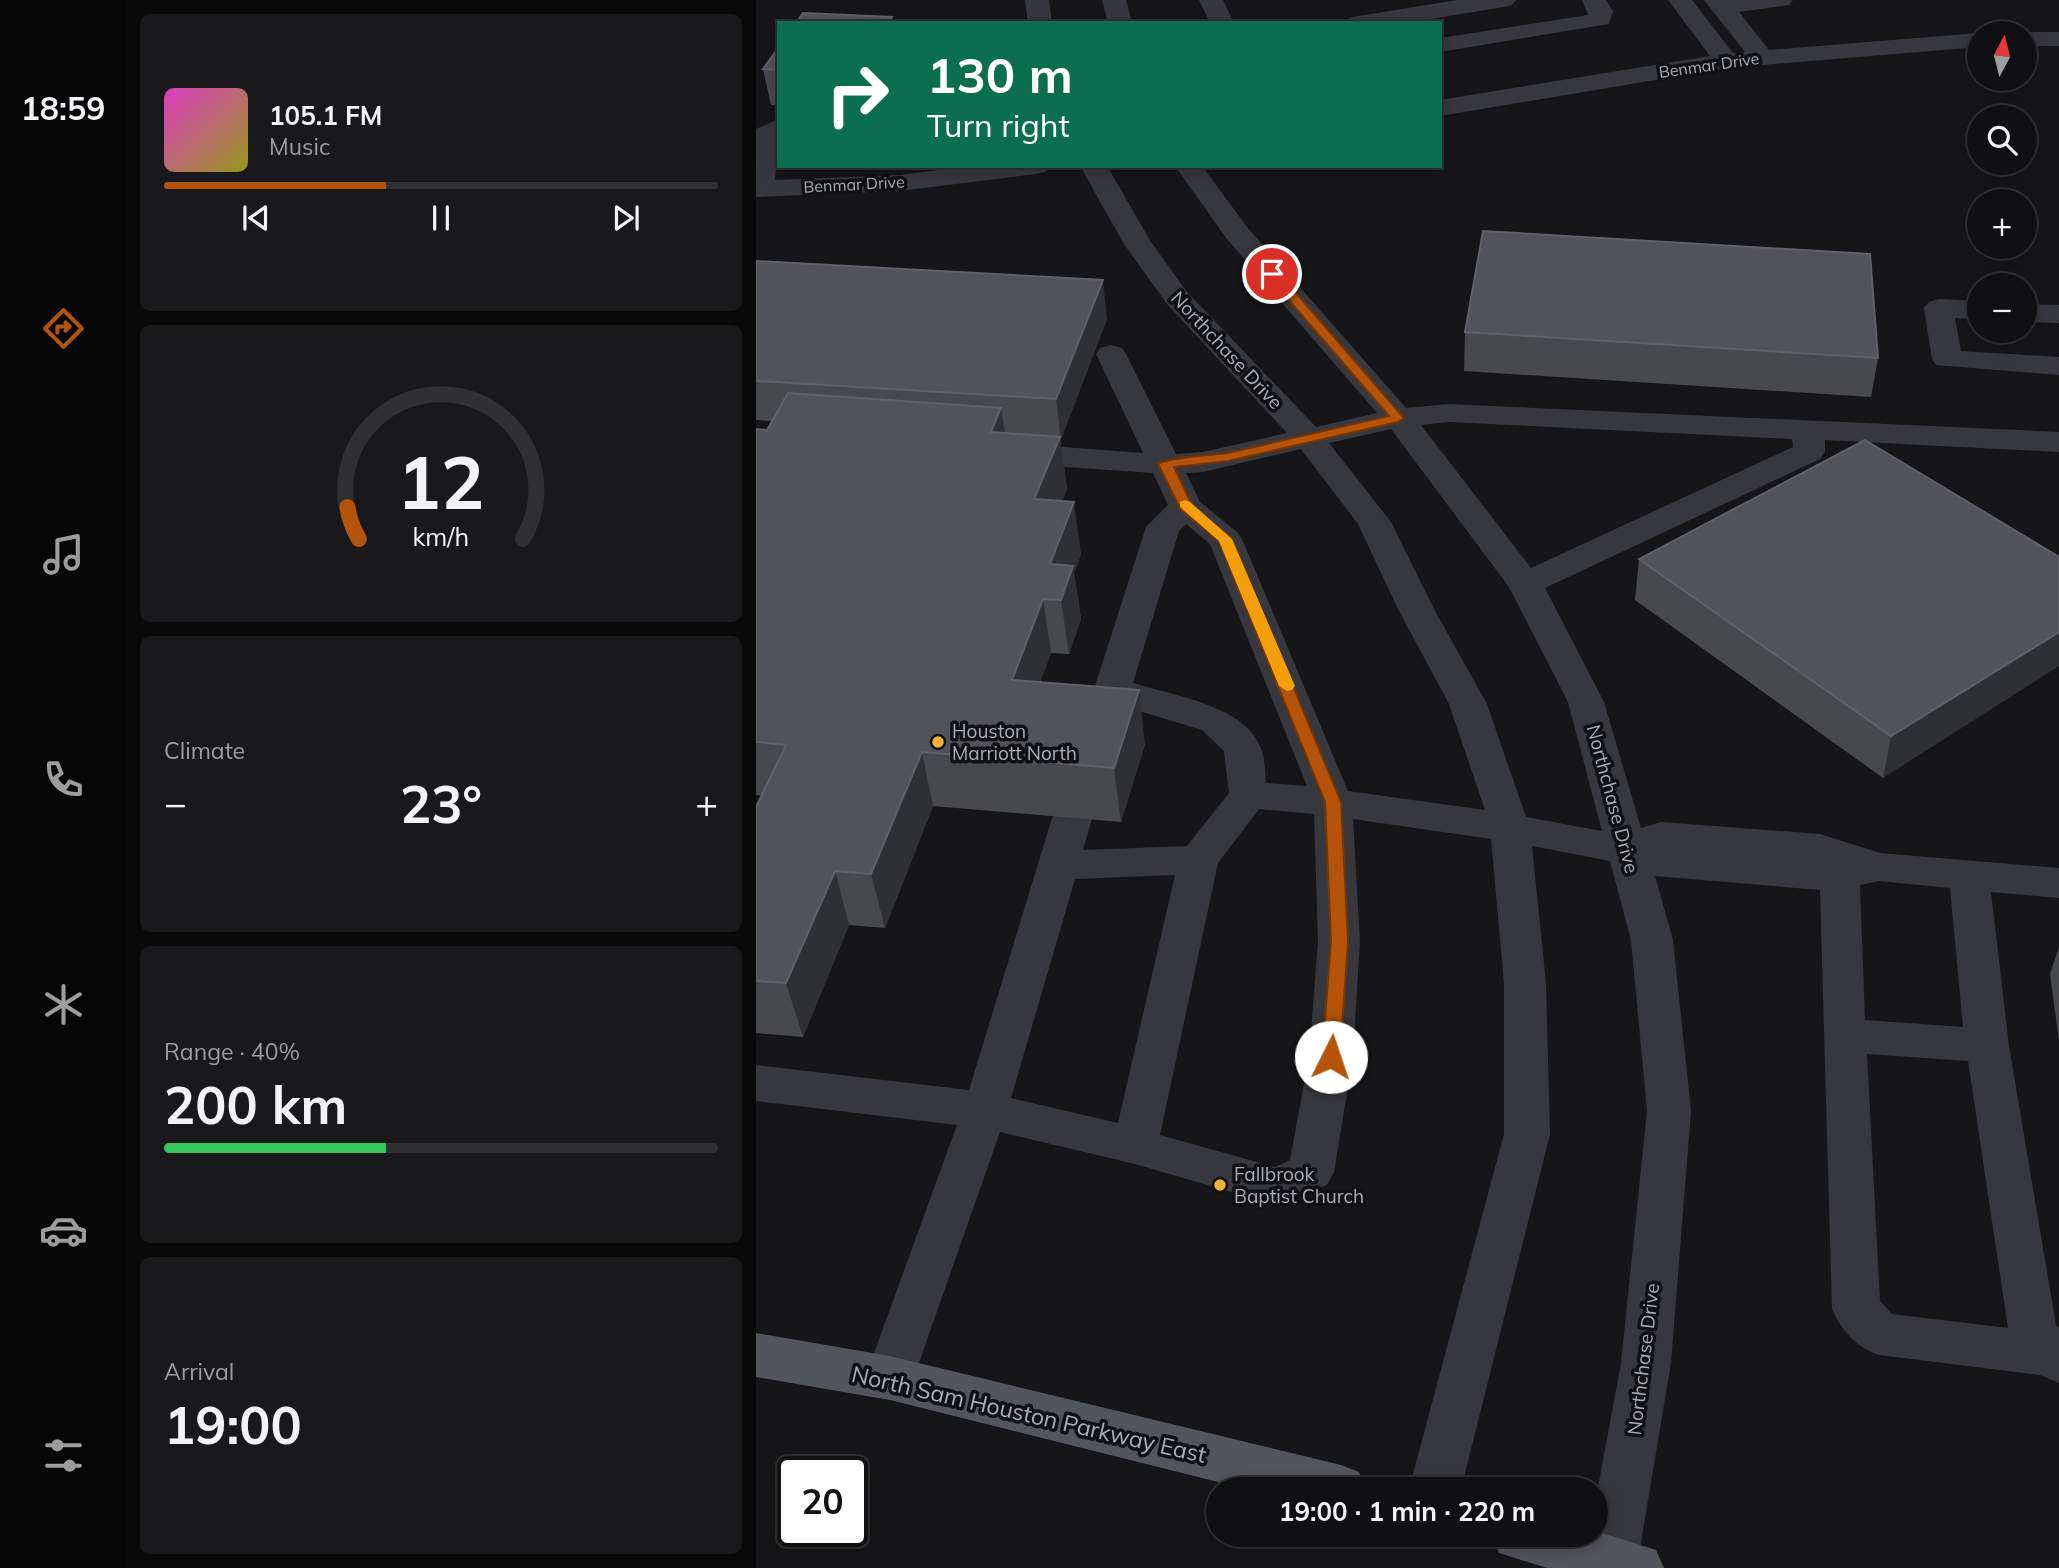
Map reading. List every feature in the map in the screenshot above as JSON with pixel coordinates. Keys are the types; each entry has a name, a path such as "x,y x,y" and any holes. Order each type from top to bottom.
{"main road":[{"name":"North Sam Houston Parkway East","path":"756,1355 890,1378 1292,1477"},
{"path":"1562,1547 1624,1564"}],"street":[{"path":"1037,0 1040,21"},
{"path":"1114,0 1120,21"},
{"path":"1211,0 1221,21"},
{"path":"1368,21 1462,3 1504,0"},
{"path":"1442,45 1600,19 1601,11 1594,0"},
{"path":"1680,0 1726,61"},
{"path":"1719,3 1780,0"},
{"path":"1719,3 1762,57"},
{"path":"2037,39 2059,39"},
{"name":"Benmar Drive","path":"1442,108 1726,61 1967,41"},
{"path":"759,188 766,134 777,128"},
{"name":"Benmar Drive","path":"759,188 900,183 963,171 1006,168"},
{"name":"Northchase Drive","path":"1094,168 1138,244 1177,298 1308,437 1374,522 1416,609 1468,704 1510,828 1525,983 1527,1134 1438,1477"},
{"name":"Northchase Drive","path":"1189,168 1237,233 1398,418 1525,583 1586,702 1652,940 1669,1111 1624,1564"},
{"path":"1967,309 1939,308 1947,359 2059,366"},
{"path":"2037,313 2059,314"},
{"path":"756,1083 985,1110 1135,1146 1276,1186 1311,1172 1331,1057 1339,941 1333,802 1225,539 1186,507 1111,354"},
{"path":"975,451 1165,464 1203,462 1398,418 1449,413 2059,442"},
{"path":"1525,583 1809,452 1808,430"},
{"path":"1096,740 1163,527 1186,507"},
{"path":"1113,690 1215,721 1242,747 1249,795 1199,859 1135,1146"},
{"path":"1249,795 1333,802 1510,828 1625,850 1661,864 1824,876 1859,870 1969,875 2059,883"},
{"path":"890,1378 985,1110 1072,818"},
{"path":"1059,864 1138,864 1199,859"},
{"path":"1859,870 1844,1035 1856,1308 1879,1334 2056,1358"},
{"path":"1969,875 1987,1046 2033,1335 2056,1358"},
{"path":"1844,1035 1987,1046"}],"building":[{"path":"803,13 892,17 890,21 797,21"},
{"path":"777,50 777,70 763,69"},
{"path":"1483,231 1870,254 1878,358 1465,332"},
{"path":"756,261 1103,280 1056,399 756,381"},
{"name":"Houston Marriott North","path":"788,393 1001,408 991,432 1060,437 1034,499 1074,502 1050,564 1073,566 1061,600 1043,599 1012,680 1139,690 1114,768 922,752 871,874 835,871 786,983 756,981 756,807 786,745 756,742 756,429 767,430"},
{"path":"1865,440 2059,557 2059,632 1891,736 1639,559"}],"slow traffic":[{"path":"1185,504 1225,539 1287,686"}],"place":[{"name":"Houston Marriott North","path":"938,742"},
{"name":"Fallbrook Baptist Church","path":"1220,1185"}],"route":[{"path":"1272,274 1398,418 1203,462 1165,464 1186,507 1225,539 1333,802 1339,941 1331,1057"}]}
